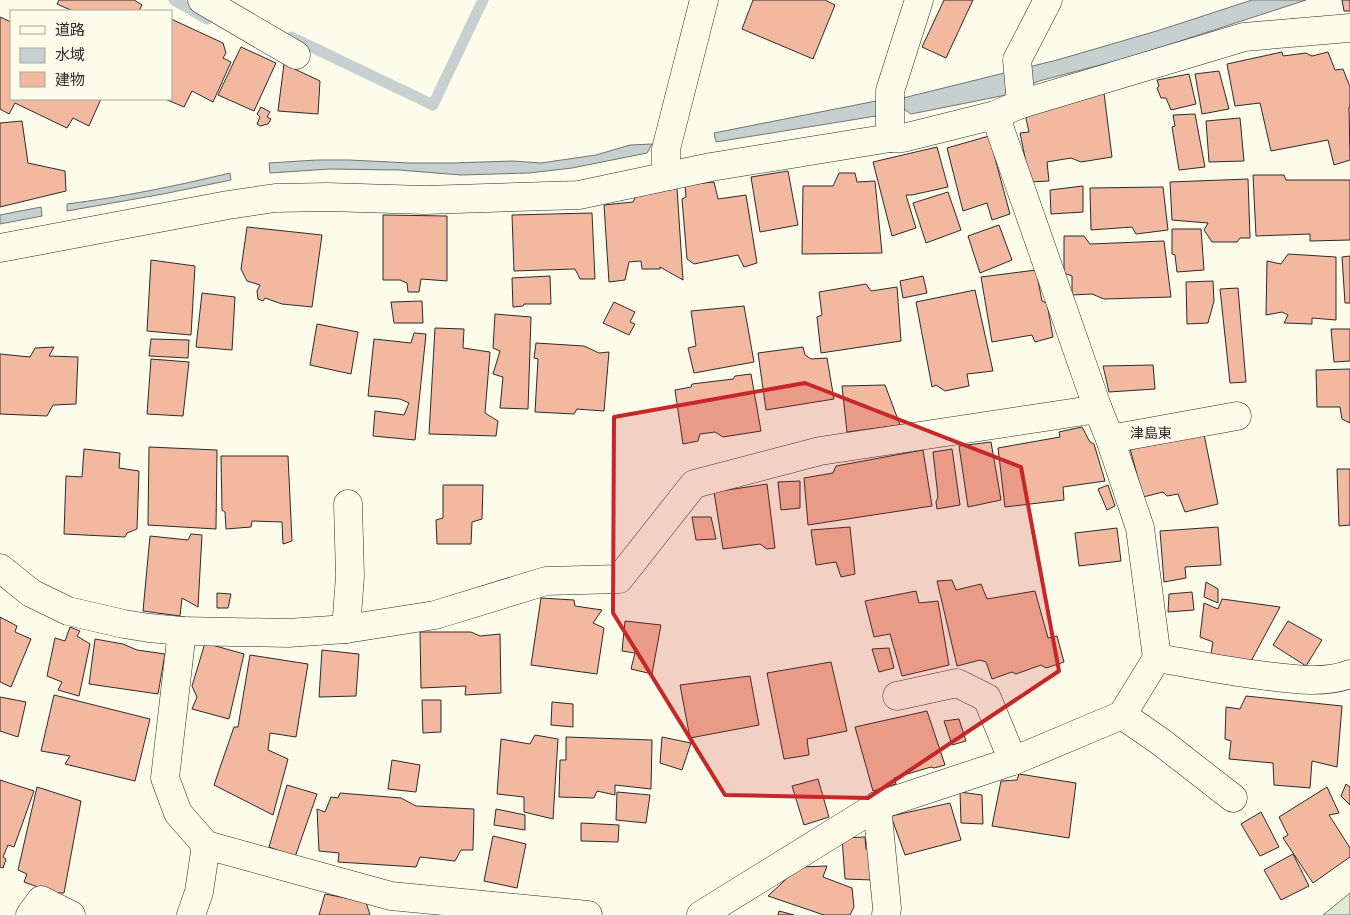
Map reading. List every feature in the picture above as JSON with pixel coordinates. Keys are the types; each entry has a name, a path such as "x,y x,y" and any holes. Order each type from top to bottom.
{"street":[{"path":"202,0 296,55"},
{"path":"669,176 666,164 666,149 704,0"},
{"path":"890,138 890,91 919,0"},
{"path":"1022,104 1017,60 1048,0"},
{"path":"0,248 228,205 275,198 327,197 426,200 579,195 711,167 890,138 903,138 995,115 1022,104 1244,37 1350,28"},
{"path":"701,915 877,806 1013,761 1122,715 1157,658 1140,528 995,115"},
{"path":"0,568 31,593 68,612 124,624 182,631 288,633 346,629 435,615 546,581 619,579 694,484 820,451 1098,409"},
{"path":"1110,439 1237,416"},
{"path":"346,629 350,576 348,504"},
{"path":"182,631 165,778 178,813 206,845 390,905 588,915"},
{"path":"1157,658 1245,674 1300,680 1342,678 1350,674"},
{"path":"897,696 957,683 987,698 1013,761"},
{"path":"1122,715 1161,742 1233,798"},
{"path":"877,806 887,908 886,915"},
{"path":"191,915 199,892 206,845"},
{"path":"30,915 41,900 71,915"}],"highlighted area":[{"path":"805,383 1021,467 1059,671 868,798 725,795 613,613 614,417"}],"green space":[{"path":"1350,893 1350,915 1323,915"}],"water":[{"path":"1252,0 1306,0 1131,57 1039,81 1006,95 911,114 904,109 876,116 716,142 714,133 876,101 903,98 1057,60 1160,30"},
{"path":"652,144 647,153 572,168 529,173 461,175 399,170 329,169 270,173 269,163 349,160 410,163 513,161 541,163 596,155 630,145"},
{"path":"230,173 231,180 67,211 67,204 149,191"},
{"path":"41,207 42,216 0,224 0,215"}],"building":[{"path":"59,0 134,0 142,5 140,10 71,10 57,4"},
{"path":"753,0 825,0 835,5 813,59 742,29"},
{"path":"944,0 973,0 946,58 922,47"},
{"path":"1342,0 1350,0 1350,11 1344,11"},
{"path":"0,17 10,22 10,100 101,100 89,126 73,118 67,128 15,103 9,114 0,109"},
{"path":"172,19 223,43 226,53 223,58 231,62 213,102 192,91 184,107 167,100 172,100"},
{"path":"241,47 276,63 254,111 218,95"},
{"path":"1282,52 1283,56 1306,53 1312,56 1328,52 1335,70 1343,69 1350,87 1350,160 1334,165 1328,140 1271,151 1260,103 1235,106 1227,64"},
{"path":"284,64 320,81 318,114 278,111"},
{"path":"1219,71 1229,109 1202,114 1195,74"},
{"path":"1189,74 1196,104 1171,110 1166,98 1161,98 1157,88 1159,86 1157,80"},
{"path":"1104,93 1112,157 1081,162 1071,158 1047,162 1049,181 1030,182 1020,133 1029,132 1025,114"},
{"path":"261,107 270,112 267,117 271,119 268,124 260,126 257,124 260,117 257,114"},
{"path":"1195,114 1205,167 1179,170 1172,127 1175,126 1173,115"},
{"path":"1240,118 1244,161 1209,162 1206,121"},
{"path":"22,121 28,163 65,171 66,191 0,207 0,123"},
{"path":"989,136 1010,214 992,220 987,203 963,211 947,148"},
{"path":"937,147 948,187 906,195 916,228 892,236 873,162"},
{"path":"788,171 798,225 760,232 751,177"},
{"path":"839,173 855,173 857,182 875,181 882,253 802,254 803,186 833,186"},
{"path":"1253,175 1284,175 1286,180 1350,180 1350,240 1310,241 1310,234 1256,236"},
{"path":"1248,179 1250,238 1240,238 1237,242 1212,242 1204,230 1208,223 1172,220 1170,182"},
{"path":"714,182 718,199 746,195 757,263 744,267 738,255 694,264 687,259 682,199 686,197 685,185"},
{"path":"1083,186 1083,212 1051,214 1050,190"},
{"path":"1163,187 1168,230 1136,234 1132,227 1091,230 1090,188"},
{"path":"677,188 683,280 660,267 660,269 642,269 641,261 629,262 625,280 609,282 604,205 633,202 636,196"},
{"path":"948,192 961,230 926,243 913,203"},
{"path":"592,213 595,279 580,279 575,269 514,271 512,215"},
{"path":"383,215 447,216 447,281 421,279 419,292 408,292 407,283 400,280 383,280"},
{"path":"999,225 1012,260 980,273 968,236"},
{"path":"247,227 322,235 312,307 282,304 265,298 263,301 258,299 257,291 260,285 247,281 241,269"},
{"path":"1172,229 1201,229 1204,270 1177,272 1175,255 1172,254"},
{"path":"1064,236 1084,236 1090,244 1164,241 1171,297 1104,299 1092,294 1072,295 1072,276 1064,273"},
{"path":"1288,254 1336,257 1336,320 1312,318 1312,324 1284,323 1288,315 1282,312 1266,315 1267,261 1281,264"},
{"path":"1350,256 1350,303 1345,303 1342,257"},
{"path":"151,260 195,266 191,335 147,331"},
{"path":"1036,270 1042,301 1047,303 1053,337 1035,342 1032,335 992,342 981,277"},
{"path":"550,276 551,304 524,304 523,306 513,307 512,278"},
{"path":"923,276 927,293 903,298 900,281"},
{"path":"1213,281 1214,301 1208,323 1187,324 1186,282"},
{"path":"866,284 871,291 897,287 901,341 821,353 817,317 822,315 819,292"},
{"path":"1238,288 1246,382 1230,383 1220,289"},
{"path":"975,290 993,371 967,374 969,386 945,391 936,385 932,387 916,302"},
{"path":"202,293 235,297 232,350 196,347"},
{"path":"422,301 423,323 394,323 391,302"},
{"path":"614,302 635,312 630,322 635,324 629,335 603,323"},
{"path":"744,306 754,362 694,373 688,348 696,346 691,311"},
{"path":"495,314 531,317 528,409 500,408 503,377 493,374 500,351 493,348"},
{"path":"317,324 358,332 351,374 310,365"},
{"path":"435,328 464,329 463,348 490,352 485,413 498,421 496,436 429,434"},
{"path":"1331,329 1350,329 1350,361 1334,362"},
{"path":"414,333 426,334 415,440 373,436 375,411 404,415 409,403 400,399 368,396 374,339 411,343"},
{"path":"151,339 189,340 188,358 149,356"},
{"path":"536,343 584,346 599,353 609,352 604,411 577,409 574,414 535,412 538,359 534,358"},
{"path":"54,347 49,356 78,357 76,404 53,405 47,416 0,414 0,354 30,357 35,348"},
{"path":"803,347 805,355 811,359 827,358 834,399 766,410 758,353"},
{"path":"151,359 189,362 183,416 147,414"},
{"path":"1153,365 1155,389 1109,392 1103,366"},
{"path":"1350,369 1350,423 1342,419 1340,407 1317,407 1316,370"},
{"path":"751,374 761,431 723,437 715,432 700,434 698,441 683,444 675,390 691,387 692,384 733,379 735,376"},
{"path":"885,385 900,425 847,432 842,386"},
{"path":"1082,427 1090,442 1094,444 1105,481 1063,487 1064,500 1005,507 998,448 1060,437 1059,432"},
{"path":"1204,434 1218,504 1185,512 1178,494 1167,496 1163,492 1143,497 1129,445"},
{"path":"991,442 1001,500 968,507 959,446"},
{"path":"149,447 217,450 216,529 148,525"},
{"path":"84,449 120,453 119,468 139,471 137,529 127,533 125,537 64,534 66,476 82,477"},
{"path":"952,449 960,505 937,509 936,502 938,497 933,452"},
{"path":"923,450 932,506 808,525 804,478 833,473 836,466"},
{"path":"221,456 288,456 292,541 283,544 282,522 252,521 251,527 226,529 225,512 222,510"},
{"path":"1337,469 1350,469 1350,525 1339,526"},
{"path":"800,481 800,508 781,510 778,482"},
{"path":"767,484 775,548 767,549 760,544 723,549 714,492"},
{"path":"443,485 483,485 482,519 472,522 471,544 437,544 436,520 443,518"},
{"path":"1108,485 1115,506 1107,510 1098,489"},
{"path":"692,517 711,517 716,539 696,540"},
{"path":"850,527 855,574 841,577 836,562 816,565 811,530"},
{"path":"1218,527 1221,565 1185,567 1186,578 1164,582 1160,531"},
{"path":"1117,528 1121,561 1079,566 1075,533"},
{"path":"191,534 202,535 198,607 182,598 180,616 143,611 150,536 188,540"},
{"path":"952,580 956,590 981,584 987,599 1035,591 1048,638 1057,636 1064,662 1046,668 1041,665 1016,674 1012,672 992,679 986,662 980,660 957,666 937,581"},
{"path":"1206,582 1218,589 1218,603 1204,597"},
{"path":"916,591 919,603 938,601 949,665 902,676 890,634 874,637 865,601"},
{"path":"1192,592 1194,610 1168,612 1169,594"},
{"path":"217,593 231,594 228,608 217,608"},
{"path":"541,598 574,600 575,606 602,610 593,623 604,628 597,674 531,665"},
{"path":"1222,599 1280,607 1249,665 1210,659 1213,642 1200,637 1204,603 1218,609"},
{"path":"0,617 17,626 15,632 31,639 11,687 0,682"},
{"path":"625,621 661,625 652,674 631,669 635,653 622,651"},
{"path":"1288,621 1322,640 1306,666 1273,645"},
{"path":"70,627 80,631 77,636 90,644 79,696 58,690 62,682 47,676 55,638 65,641"},
{"path":"420,632 471,632 480,636 500,634 501,693 465,695 466,686 421,688"},
{"path":"95,639 123,644 137,650 165,654 158,694 89,684"},
{"path":"205,643 244,654 229,719 192,709 197,697 192,686"},
{"path":"889,648 894,668 879,672 872,649"},
{"path":"322,650 359,654 356,696 319,697"},
{"path":"250,655 308,664 296,737 270,733 268,750 288,759 273,815 214,785 234,727 238,727"},
{"path":"831,662 847,731 807,739 809,755 784,759 767,673"},
{"path":"750,676 759,725 690,738 680,685"},
{"path":"54,695 150,719 135,781 65,764 70,756 41,751"},
{"path":"1246,696 1342,706 1337,767 1312,761 1310,788 1274,785 1273,763 1229,759 1231,741 1225,739 1226,707 1240,709"},
{"path":"0,697 26,702 18,737 0,731"},
{"path":"422,700 441,700 441,732 423,733"},
{"path":"552,702 573,704 573,727 551,725"},
{"path":"927,711 945,765 931,767 894,778 896,784 873,791 855,727"},
{"path":"959,719 966,741 952,745 944,721"},
{"path":"535,735 558,739 553,819 524,812 524,797 497,794 501,739 530,744"},
{"path":"566,737 652,740 651,789 615,785 615,795 597,791 594,798 559,797 560,760 566,760"},
{"path":"662,737 691,743 682,770 660,763"},
{"path":"392,760 420,765 416,792 388,789"},
{"path":"1019,774 1076,783 1069,838 992,826 1001,781 1017,780"},
{"path":"818,779 829,817 804,825 792,786"},
{"path":"0,780 34,791 14,847 8,845 3,857 6,859 3,868 0,867"},
{"path":"1346,784 1350,787 1350,805 1341,796"},
{"path":"287,785 317,794 295,857 269,847"},
{"path":"37,787 81,801 64,893 55,893 24,882 27,874 18,870"},
{"path":"1327,787 1339,813 1329,815 1350,848 1350,857 1313,883 1283,838 1288,835 1279,817"},
{"path":"617,792 650,795 646,823 616,820"},
{"path":"960,792 982,795 983,824 961,823"},
{"path":"340,793 401,798 416,806 474,809 473,850 461,850 455,861 420,857 416,867 338,862 339,853 319,851 317,809 325,812 331,797 338,798"},
{"path":"950,803 961,840 905,855 891,816"},
{"path":"496,809 525,815 525,830 494,825"},
{"path":"1261,812 1279,847 1260,856 1241,824"},
{"path":"581,823 619,825 618,842 581,841"},
{"path":"493,836 526,844 517,888 484,881"},
{"path":"865,837 866,849 871,850 872,880 845,879 842,838"},
{"path":"1293,854 1309,886 1281,900 1264,870"},
{"path":"827,866 823,877 852,888 854,907 850,915 824,915 768,896 799,867"},
{"path":"325,894 366,902 370,915 319,915"},
{"path":"779,911 794,915 778,915"}],"waterway":[{"path":"174,0 207,19"},
{"path":"291,37 433,105 483,0"}],"district":[{"name":"津島東","path":"1151,433"}]}
